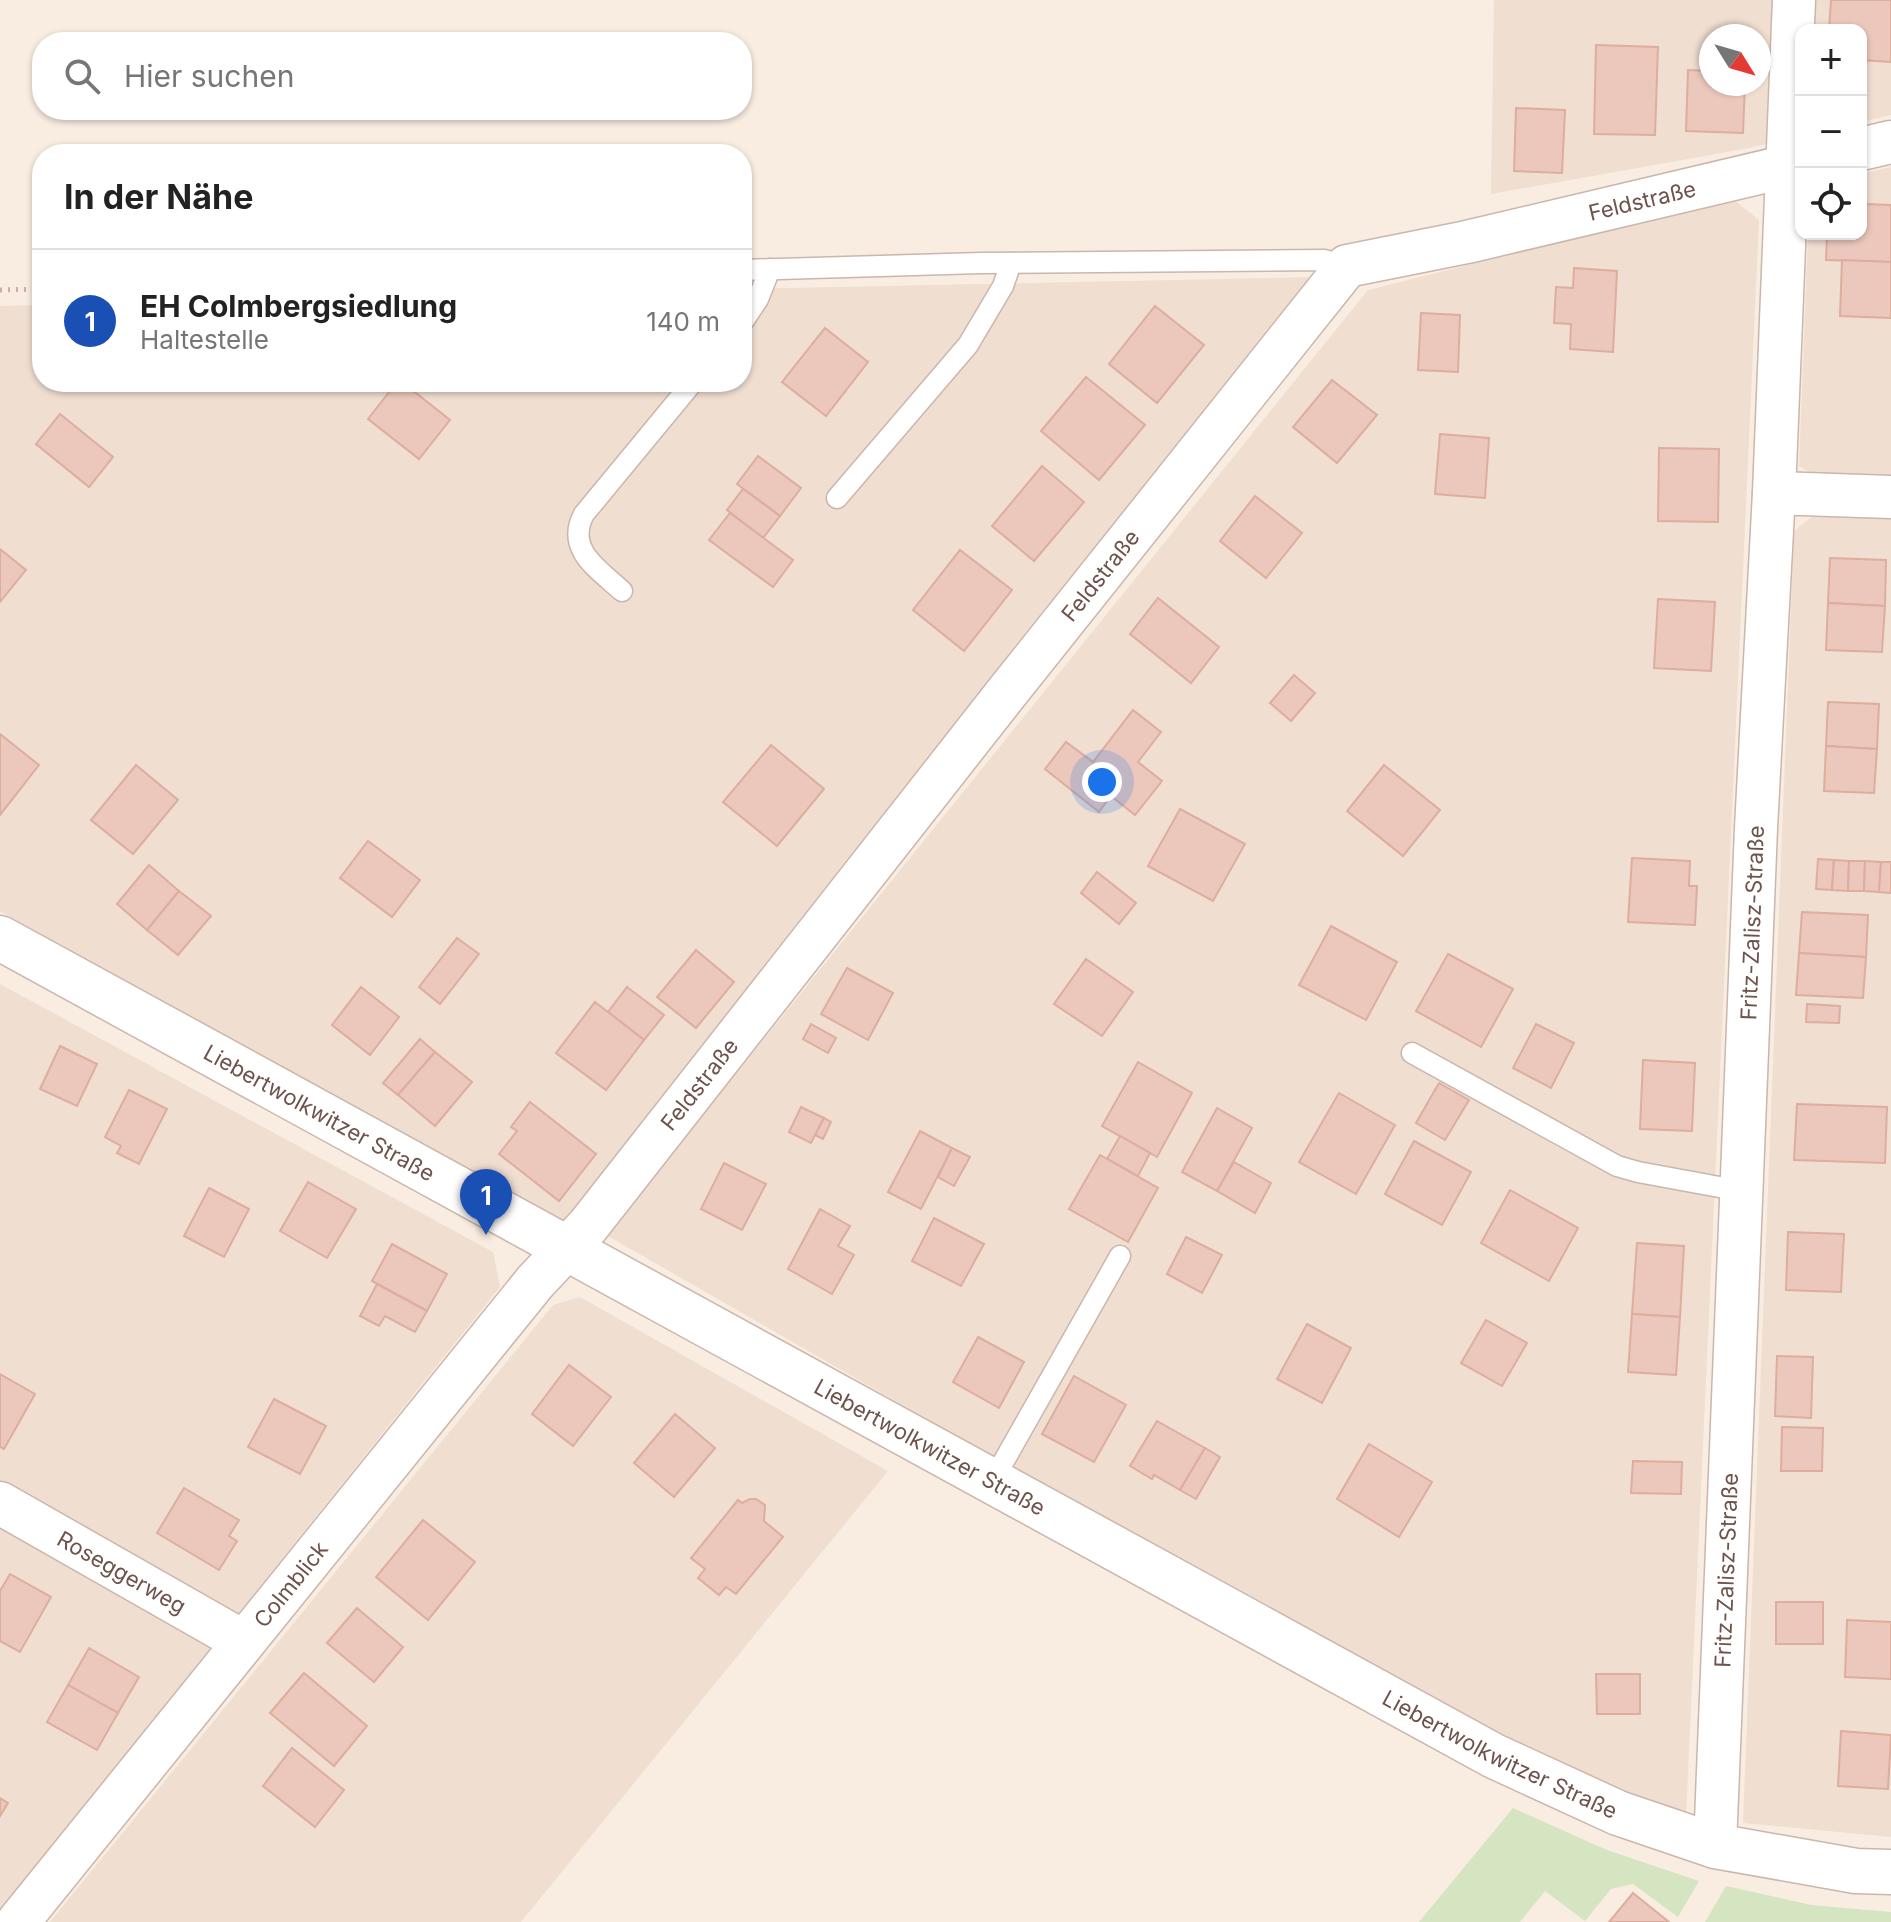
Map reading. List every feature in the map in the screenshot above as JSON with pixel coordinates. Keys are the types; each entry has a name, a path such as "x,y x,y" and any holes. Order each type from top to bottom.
{"street":[{"name":"Fritz-Zalisz-Straße","path":"1715,1846 1756,828 1794,164 1794,0"},
{"path":"1867,148 1891,142"},
{"name":"Feldstraße","path":"566,1249 588,1226 1017,678 1347,266 1467,242 1794,164"},
{"path":"1774,493 1891,497"},
{"name":"Liebertwolkwitzer Straße","path":"0,938 1494,1756 1618,1813 1715,1846 1856,1871 1891,1872"},
{"name":"Colmblick","path":"18,1922 535,1282 566,1249"},
{"name":"Roseggerweg","path":"0,1503 244,1642"}],"lane":[{"path":"752,270 1324,260 1347,266"},
{"path":"837,498 968,345 1003,286 1011,263"},
{"path":"752,308 770,269"},
{"path":"622,591 587,558 578,543 576,528 592,503 685,392"},
{"path":"1412,1053 1617,1166 1741,1191"},
{"path":"992,1482 1120,1256"}],"path":[{"path":"0,290 32,289"}],"shaded area":[{"path":"1494,0 1891,0 1891,115 1867,121 1867,24 1795,24 1795,137 1491,194"},
{"path":"1891,167 1891,485 1826,482 1799,466 1808,240 1867,240 1867,173"},
{"path":"1733,199 1759,220 1686,1817 1623,1795 1509,1743 1281,1622 606,1235 1368,290"},
{"path":"1318,277 566,1225 0,911 0,306 32,305 32,392 752,392 752,289"},
{"path":"1820,510 1891,513 1891,1837 1743,1823 1794,531"},
{"path":"0,984 493,1252 500,1287 0,1910"},
{"path":"580,1297 888,1471 521,1922 50,1922 553,1305"}],"green space":[{"path":"1513,1808 1607,1850 1699,1881 1678,1917 1633,1884 1611,1889 1585,1921 1545,1891 1520,1922 1419,1922"},
{"path":"1726,1886 1811,1905 1891,1912 1891,1922 1705,1922"}],"building":[{"path":"1831,0 1891,0 1891,62 1867,60 1867,24 1829,24"},
{"path":"1596,45 1658,47 1655,135 1594,134"},
{"path":"1688,70 1699,70 1699,96 1745,96 1743,133 1686,131"},
{"path":"1516,108 1565,110 1562,173 1514,171"},
{"path":"1867,204 1891,205 1891,262 1826,260 1827,240 1867,240"},
{"path":"1842,260 1891,262 1891,318 1840,316"},
{"path":"1574,268 1617,271 1613,352 1570,349 1571,324 1554,323 1556,287 1573,288"},
{"path":"1155,306 1204,345 1157,403 1109,364"},
{"path":"1421,313 1460,315 1458,372 1418,370"},
{"path":"825,328 868,362 826,416 782,382"},
{"path":"1086,377 1145,425 1099,480 1041,431"},
{"path":"1332,380 1377,415 1337,463 1293,427"},
{"path":"389,392 415,392 450,420 419,459 368,419"},
{"path":"60,414 113,457 89,487 36,444"},
{"path":"1440,434 1489,438 1485,498 1435,494"},
{"path":"1659,448 1719,449 1718,522 1658,521"},
{"path":"758,456 801,488 780,516 737,484"},
{"path":"1042,466 1084,502 1034,561 992,526"},
{"path":"743,489 780,516 763,538 727,510"},
{"path":"1255,496 1302,533 1266,578 1220,541"},
{"path":"730,513 793,560 773,587 709,540"},
{"path":"0,549 26,570 0,602"},
{"path":"960,550 1012,590 964,651 913,610"},
{"path":"1830,558 1886,560 1885,606 1828,603"},
{"path":"1158,598 1219,647 1191,683 1130,634"},
{"path":"1658,599 1715,602 1711,671 1654,668"},
{"path":"1828,603 1885,606 1882,652 1826,650"},
{"path":"1294,675 1315,693 1291,721 1270,703"},
{"path":"1828,702 1879,704 1877,749 1826,746"},
{"path":"1133,710 1161,732 1138,762 1162,781 1135,815 1111,796 1099,812 1045,769 1066,742 1093,762"},
{"path":"0,734 39,765 0,815"},
{"path":"771,745 824,789 777,846 723,802"},
{"path":"1826,746 1877,749 1874,793 1824,791"},
{"path":"136,765 178,800 133,854 91,820"},
{"path":"1384,765 1440,810 1403,856 1347,811"},
{"path":"1180,809 1245,844 1213,901 1148,866"},
{"path":"368,841 420,880 392,917 340,878"},
{"path":"1632,858 1690,861 1689,886 1697,886 1695,925 1628,922"},
{"path":"1818,859 1834,860 1832,890 1816,889"},
{"path":"1834,860 1849,861 1848,891 1832,890"},
{"path":"1849,861 1865,861 1864,891 1848,891"},
{"path":"1865,861 1881,862 1879,892 1864,891"},
{"path":"1881,862 1891,862 1891,893 1879,892"},
{"path":"149,865 179,891 147,930 117,904"},
{"path":"1097,872 1136,903 1119,924 1081,893"},
{"path":"179,891 211,916 178,955 147,930"},
{"path":"1802,912 1868,915 1866,957 1799,953"},
{"path":"1331,926 1397,962 1366,1020 1299,985"},
{"path":"457,938 479,954 440,1004 419,987"},
{"path":"696,950 734,982 696,1028 657,997"},
{"path":"1799,953 1866,957 1863,998 1796,995"},
{"path":"1448,954 1513,989 1481,1047 1416,1011"},
{"path":"1086,959 1133,992 1102,1036 1054,1004"},
{"path":"847,968 893,993 868,1040 821,1014"},
{"path":"361,987 399,1017 370,1055 332,1025"},
{"path":"627,987 664,1015 644,1040 608,1012"},
{"path":"595,1002 644,1040 606,1090 556,1053"},
{"path":"1807,1004 1840,1006 1839,1023 1806,1022"},
{"path":"811,1024 836,1038 828,1053 803,1039"},
{"path":"1536,1024 1574,1043 1551,1088 1513,1068"},
{"path":"420,1039 435,1052 398,1095 383,1083"},
{"path":"60,1046 97,1064 77,1106 40,1089"},
{"path":"435,1052 472,1082 435,1126 398,1095"},
{"path":"1643,1060 1695,1063 1692,1131 1640,1129"},
{"path":"1138,1062 1192,1093 1157,1157 1102,1126"},
{"path":"1439,1083 1469,1100 1445,1140 1416,1123"},
{"path":"129,1090 167,1109 139,1164 117,1153 121,1146 105,1137"},
{"path":"1339,1093 1395,1125 1356,1194 1299,1162"},
{"path":"530,1102 596,1154 559,1201 499,1154 517,1131 511,1127"},
{"path":"1797,1104 1887,1107 1885,1163 1794,1160"},
{"path":"801,1107 824,1118 811,1143 789,1132"},
{"path":"1217,1108 1252,1128 1217,1191 1182,1172"},
{"path":"824,1118 831,1122 823,1139 815,1135"},
{"path":"920,1131 952,1148 921,1209 888,1192"},
{"path":"1120,1136 1150,1153 1138,1176 1107,1159"},
{"path":"1414,1141 1471,1172 1442,1225 1385,1194"},
{"path":"952,1148 970,1157 954,1186 938,1177"},
{"path":"1100,1155 1158,1188 1128,1242 1069,1209"},
{"path":"1234,1162 1271,1183 1255,1213 1217,1191"},
{"path":"724,1163 766,1184 742,1230 701,1209"},
{"path":"308,1182 356,1209 327,1258 280,1231"},
{"path":"209,1188 249,1209 224,1257 184,1236"},
{"path":"1510,1190 1578,1228 1549,1281 1481,1243"},
{"path":"820,1209 850,1226 838,1246 854,1255 832,1294 788,1269"},
{"path":"934,1218 984,1244 961,1286 912,1261"},
{"path":"1788,1232 1844,1234 1841,1292 1786,1290"},
{"path":"1186,1237 1222,1255 1202,1293 1167,1274"},
{"path":"1637,1243 1684,1246 1680,1317 1632,1314"},
{"path":"392,1244 447,1274 427,1311 372,1281"},
{"path":"377,1284 427,1311 415,1332 385,1316 379,1326 360,1316"},
{"path":"1632,1314 1680,1317 1676,1375 1628,1372"},
{"path":"1486,1320 1527,1343 1502,1386 1461,1363"},
{"path":"1307,1324 1351,1348 1322,1403 1277,1379"},
{"path":"978,1337 1024,1362 999,1408 953,1382"},
{"path":"1777,1356 1813,1357 1811,1418 1775,1416"},
{"path":"569,1365 611,1397 573,1446 532,1414"},
{"path":"0,1374 35,1394 4,1449 0,1447"},
{"path":"1074,1376 1126,1405 1094,1462 1042,1434"},
{"path":"274,1399 326,1426 300,1474 248,1447"},
{"path":"675,1414 715,1448 674,1497 634,1463"},
{"path":"1157,1421 1205,1448 1180,1490 1130,1466"},
{"path":"1782,1427 1823,1428 1822,1471 1781,1471"},
{"path":"1369,1444 1432,1482 1399,1537 1337,1499"},
{"path":"1205,1448 1220,1457 1196,1499 1180,1490"},
{"path":"1633,1461 1682,1462 1681,1494 1631,1493"},
{"path":"184,1488 239,1520 229,1536 237,1541 219,1570 157,1533"},
{"path":"750,1499 765,1505 764,1521 783,1537 736,1594 726,1587 719,1595 698,1578 705,1569 691,1558 738,1500 742,1503"},
{"path":"423,1520 475,1562 428,1620 376,1577"},
{"path":"10,1574 51,1597 20,1652 0,1641 0,1591"},
{"path":"1776,1602 1823,1602 1823,1644 1776,1644"},
{"path":"357,1608 403,1647 374,1682 327,1643"},
{"path":"1847,1620 1891,1622 1891,1679 1845,1677"},
{"path":"89,1648 139,1677 118,1713 68,1685"},
{"path":"304,1673 367,1726 334,1766 270,1713"},
{"path":"1596,1674 1640,1674 1640,1714 1597,1714"},
{"path":"68,1685 118,1713 97,1750 47,1722"},
{"path":"1841,1731 1891,1735 1888,1789 1838,1786"},
{"path":"292,1748 344,1790 315,1827 263,1786"},
{"path":"0,1798 8,1803 0,1816"},
{"path":"1633,1893 1669,1922 1609,1922"}],"place":[{"name":"EH Colmbergsiedlung","path":"486,1235"}]}
